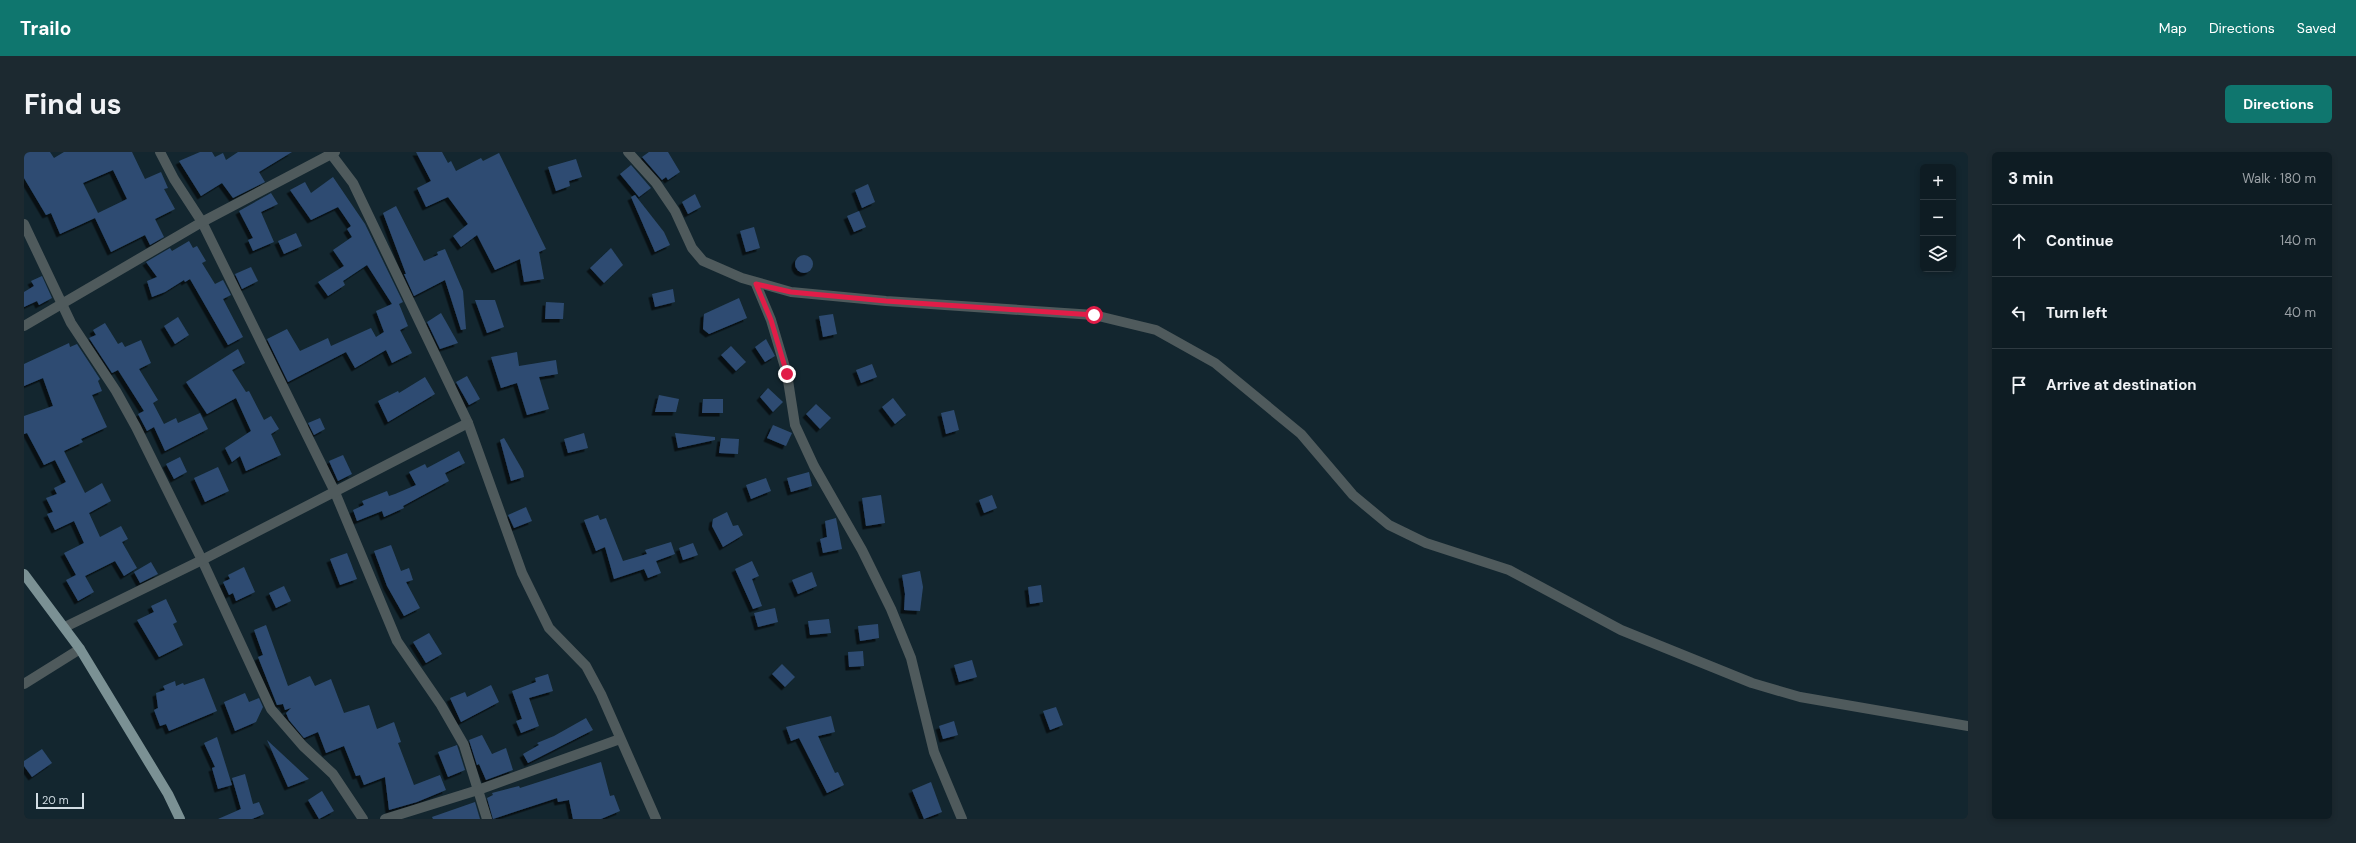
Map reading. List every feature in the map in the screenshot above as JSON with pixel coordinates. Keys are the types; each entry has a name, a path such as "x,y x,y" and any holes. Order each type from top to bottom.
{"main road":[{"path":"24,574 80,649 168,794 180,819"}],"street":[{"path":"160,152 174,179 202,222 334,490 397,641 441,705 464,745 487,819"},
{"path":"628,152 656,183 675,211 692,248 703,261 756,284 791,292 886,301 1094,315 1156,330 1215,363 1301,434 1353,495 1389,525 1426,543 1509,570 1621,630 1752,683 1800,697 1968,726"},
{"path":"24,326 202,222 333,153 353,184 468,423 522,573 549,628 586,666 601,694 656,819"},
{"path":"24,224 71,323 116,391 136,427 202,560 271,709 303,746 333,774 363,819"},
{"path":"756,284 771,320 787,374 795,425 814,466 862,550 892,609 911,658 934,752 962,819"},
{"path":"65,627 202,560 334,490 468,423"},
{"path":"24,684 80,649"},
{"path":"385,819 478,790 620,739"}],"building":[{"path":"24,152 50,152 54,158 64,152 132,152 145,179 161,172 168,188 164,189 175,209 155,219 164,237 150,245 145,235 111,252 95,218 60,234 51,213 46,215 24,178","holes":["113,170 127,199 98,213 83,183"]},
{"path":"200,152 212,152 215,157 223,153 226,160 238,152 292,152 259,172 265,182 233,198 222,183 201,196 179,161"},
{"path":"416,152 442,152 448,163 451,161 456,171 481,158 483,161 499,153 546,249 539,252 544,279 524,282 520,259 495,270 477,235 461,247 453,236 468,224 448,197 426,207 417,188 431,181"},
{"path":"649,152 668,152 680,172 668,180 666,177 662,180 642,157"},
{"path":"576,159 582,177 569,181 570,186 556,191 548,167"},
{"path":"631,165 651,188 639,197 620,174"},
{"path":"333,177 365,224 403,302 399,304 408,326 400,330 412,353 392,363 386,350 355,368 346,352 288,382 267,339 287,329 300,351 328,338 331,346 371,328 376,337 384,332 376,311 392,304 367,265 343,281 345,285 328,296 318,282 344,266 333,250 352,237 347,229 351,226 338,207 311,220 290,190 305,182 311,193"},
{"path":"868,184 875,202 862,208 855,190"},
{"path":"271,193 278,204 261,212 274,242 253,251 248,240 253,238 239,211"},
{"path":"695,194 701,207 688,214 682,202"},
{"path":"635,195 664,232 670,245 655,252 631,197"},
{"path":"396,206 424,261 438,255 437,252 445,249 463,291 466,329 461,330 445,280 414,296 404,274 406,274 383,213"},
{"path":"859,211 866,227 854,232 847,216"},
{"path":"754,227 760,248 746,252 740,231"},
{"path":"296,233 302,246 284,254 278,241"},
{"path":"189,241 193,248 197,246 206,261 202,263 215,284 223,280 231,295 223,299 243,337 228,345 190,279 185,282 184,280 165,292 152,297 147,281 157,277 146,262 170,248 172,251"},
{"path":"611,248 623,265 604,283 590,268"},
{"path":"804,255 810,258 813,264 810,270 804,273 798,270 795,264 798,258"},
{"path":"251,267 258,281 242,289 235,274"},
{"path":"42,276 52,298 39,305 37,301 24,307 24,292 34,286 31,281"},
{"path":"673,289 675,302 655,307 652,294"},
{"path":"739,298 747,318 709,334 703,329 704,314"},
{"path":"475,300 495,300 504,327 487,333"},
{"path":"546,302 564,303 563,319 545,319"},
{"path":"441,313 458,343 440,349 427,322"},
{"path":"833,314 837,334 823,337 819,316"},
{"path":"178,317 189,335 175,344 164,326"},
{"path":"105,323 118,344 122,342 125,347 141,340 151,363 139,369 158,400 153,403 164,424 176,418 178,423 200,413 208,429 165,451 154,427 147,431 138,414 144,411 118,370 112,373 89,338 96,335 93,330"},
{"path":"766,339 775,356 765,362 755,347"},
{"path":"69,343 70,347 77,344 100,379 98,381 102,391 92,395 107,427 81,439 83,442 64,451 85,493 102,483 111,501 89,513 100,537 121,526 128,539 122,542 137,568 124,576 115,561 85,576 94,592 78,601 66,580 76,575 64,553 84,543 74,521 55,530 47,514 53,512 46,498 57,494 54,488 66,482 55,460 44,465 27,433 24,434 24,416 53,406 43,378 24,386 24,364"},
{"path":"731,346 746,362 736,371 721,355"},
{"path":"238,349 245,363 232,370 246,392 249,391 264,420 271,416 279,429 271,434 281,455 246,471 240,456 232,462 225,448 251,431 236,398 207,414 186,382"},
{"path":"517,352 519,366 556,360 558,374 539,377 549,409 527,415 517,383 501,388 491,357"},
{"path":"872,364 877,377 861,383 856,370"},
{"path":"467,376 480,399 469,405 456,382"},
{"path":"425,377 435,394 388,422 378,401 398,391 399,393"},
{"path":"768,388 783,402 773,412 760,397"},
{"path":"659,395 679,399 676,412 655,412"},
{"path":"893,398 906,415 895,424 882,407"},
{"path":"703,399 723,399 723,413 702,413"},
{"path":"816,404 831,418 820,429 806,414"},
{"path":"954,410 959,430 946,434 941,413"},
{"path":"320,418 325,429 314,435 308,423"},
{"path":"773,425 792,433 786,446 767,438"},
{"path":"584,433 588,448 568,453 564,439"},
{"path":"675,433 715,437 715,440 678,448"},
{"path":"504,438 523,471 524,477 511,481 500,440"},
{"path":"721,438 739,439 738,454 719,453"},
{"path":"459,451 465,463 445,473 449,481 403,506 404,508 384,517 382,511 357,521 353,510 364,505 362,501 387,491 389,496 416,485 409,472 425,464 427,468"},
{"path":"343,455 352,474 338,481 329,461"},
{"path":"180,457 187,472 174,479 166,464"},
{"path":"218,467 229,491 205,502 194,478"},
{"path":"809,472 812,486 791,492 787,478"},
{"path":"766,478 771,491 751,499 746,485"},
{"path":"881,495 885,523 866,526 862,498"},
{"path":"992,495 997,508 984,513 979,500"},
{"path":"526,507 532,521 514,528 508,515"},
{"path":"727,512 733,526 738,525 743,535 723,547 712,526 713,519"},
{"path":"598,515 600,520 606,518 623,561 647,554 645,550 671,542 675,554 656,561 661,573 648,578 644,569 614,579 605,547 596,551 584,520"},
{"path":"836,518 842,549 823,553 820,539 827,537 825,521"},
{"path":"693,543 698,555 683,560 679,548"},
{"path":"391,545 401,571 409,568 413,580 406,582 420,608 404,616 387,586 374,551"},
{"path":"347,553 357,579 340,585 330,559"},
{"path":"752,561 759,576 752,579 762,606 753,609 735,569"},
{"path":"151,562 158,574 140,583 134,572"},
{"path":"244,567 255,592 236,601 233,593 229,595 223,582 230,579 228,575"},
{"path":"920,571 923,587 920,611 904,610 905,594 902,575"},
{"path":"812,572 817,586 798,594 792,580"},
{"path":"1041,585 1043,602 1030,604 1028,587"},
{"path":"284,586 291,601 276,608 269,593"},
{"path":"166,599 177,622 173,624 183,645 159,657 137,620 154,612 151,606"},
{"path":"775,608 778,622 758,627 754,613"},
{"path":"829,619 831,633 810,635 808,621"},
{"path":"878,624 879,638 860,641 858,626"},
{"path":"266,625 288,686 310,676 315,686 331,679 344,713 369,705 377,729 394,722 401,742 398,743 414,785 440,775 446,790 417,802 389,810 385,777 364,785 360,775 356,776 344,746 326,753 318,732 304,738 289,720 286,713 291,708 285,710 283,704 277,705 258,657 263,655 254,630"},
{"path":"429,633 442,654 426,663 413,642"},
{"path":"863,651 864,666 849,667 848,652"},
{"path":"972,660 977,677 959,682 954,665"},
{"path":"782,664 795,677 785,687 772,674"},
{"path":"548,674 553,691 529,698 539,726 521,733 516,721 522,719 512,691 536,682 535,678"},
{"path":"204,678 217,711 169,731 166,724 160,726 154,710 158,708 156,693 165,690 163,686 175,681 176,686 183,683 184,685"},
{"path":"491,685 499,702 461,722 450,698 465,692 467,697"},
{"path":"245,693 249,702 259,698 263,707 256,722 235,731 224,702"},
{"path":"1056,707 1063,725 1050,730 1043,711"},
{"path":"831,716 835,732 818,736 835,773 838,772 844,785 827,793 799,738 791,741 786,727"},
{"path":"586,718 593,730 528,763 523,754 539,745 537,743 554,736"},
{"path":"954,721 958,735 943,739 939,726"},
{"path":"482,735 492,754 506,748 513,770 486,780 479,764 477,765 469,740"},
{"path":"217,737 232,785 218,789 212,768 215,767 204,743"},
{"path":"267,740 309,779 288,787"},
{"path":"457,745 465,770 448,777 438,752"},
{"path":"42,749 52,763 32,777 24,766 24,761"},
{"path":"601,762 610,796 614,795 620,811 601,819 573,819 569,800 558,802 557,798 493,819 487,798 493,795 492,793 519,786 520,788"},
{"path":"245,774 253,804 259,802 264,814 252,819 218,819 241,809 232,778"},
{"path":"931,782 942,812 924,819 912,790"},
{"path":"322,791 334,811 319,819 308,800"},
{"path":"475,802 480,819 433,819 432,817"}],"route":[{"path":"787,374 771,320 756,284 791,292 886,301 1094,315"}]}
